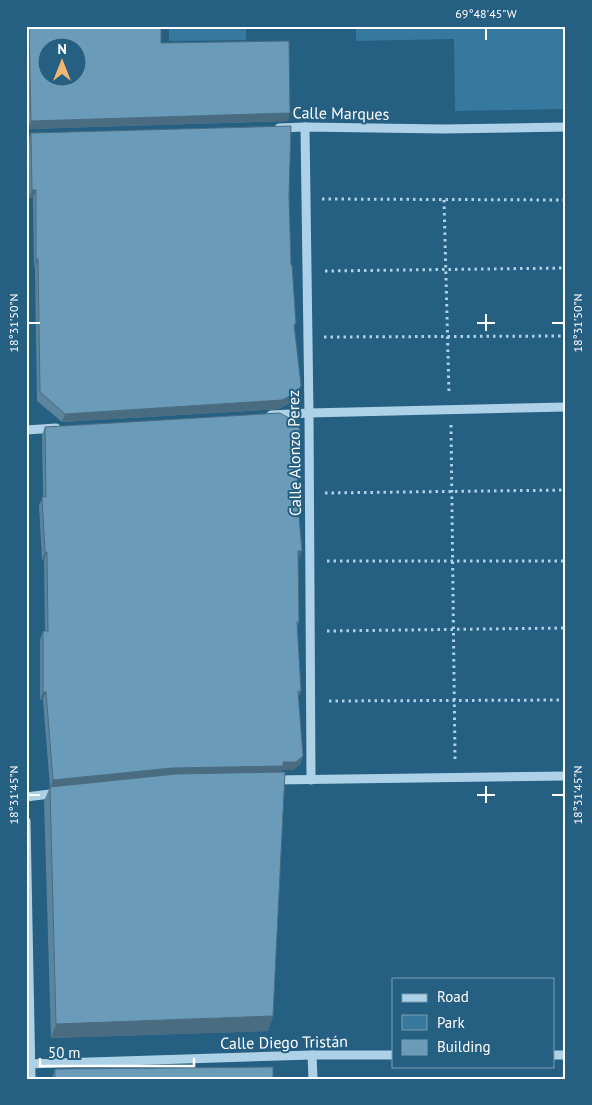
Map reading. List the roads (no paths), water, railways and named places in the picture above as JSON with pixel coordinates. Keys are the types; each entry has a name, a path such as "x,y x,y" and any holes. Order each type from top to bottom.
{"street":[{"name":"Calle Alonzo Perez","path":"305,127 311,780"},
{"name":"Calle Marques","path":"275,128 566,128"},
{"path":"260,416 308,413 566,407"},
{"path":"26,430 65,427"},
{"path":"264,780 566,776"},
{"path":"26,796 65,792"},
{"path":"26,821 29,1064 31,1079"},
{"path":"312,1055 313,1079"},
{"name":"Calle Diego Tristán","path":"29,1064 312,1055 392,1055"}]}
